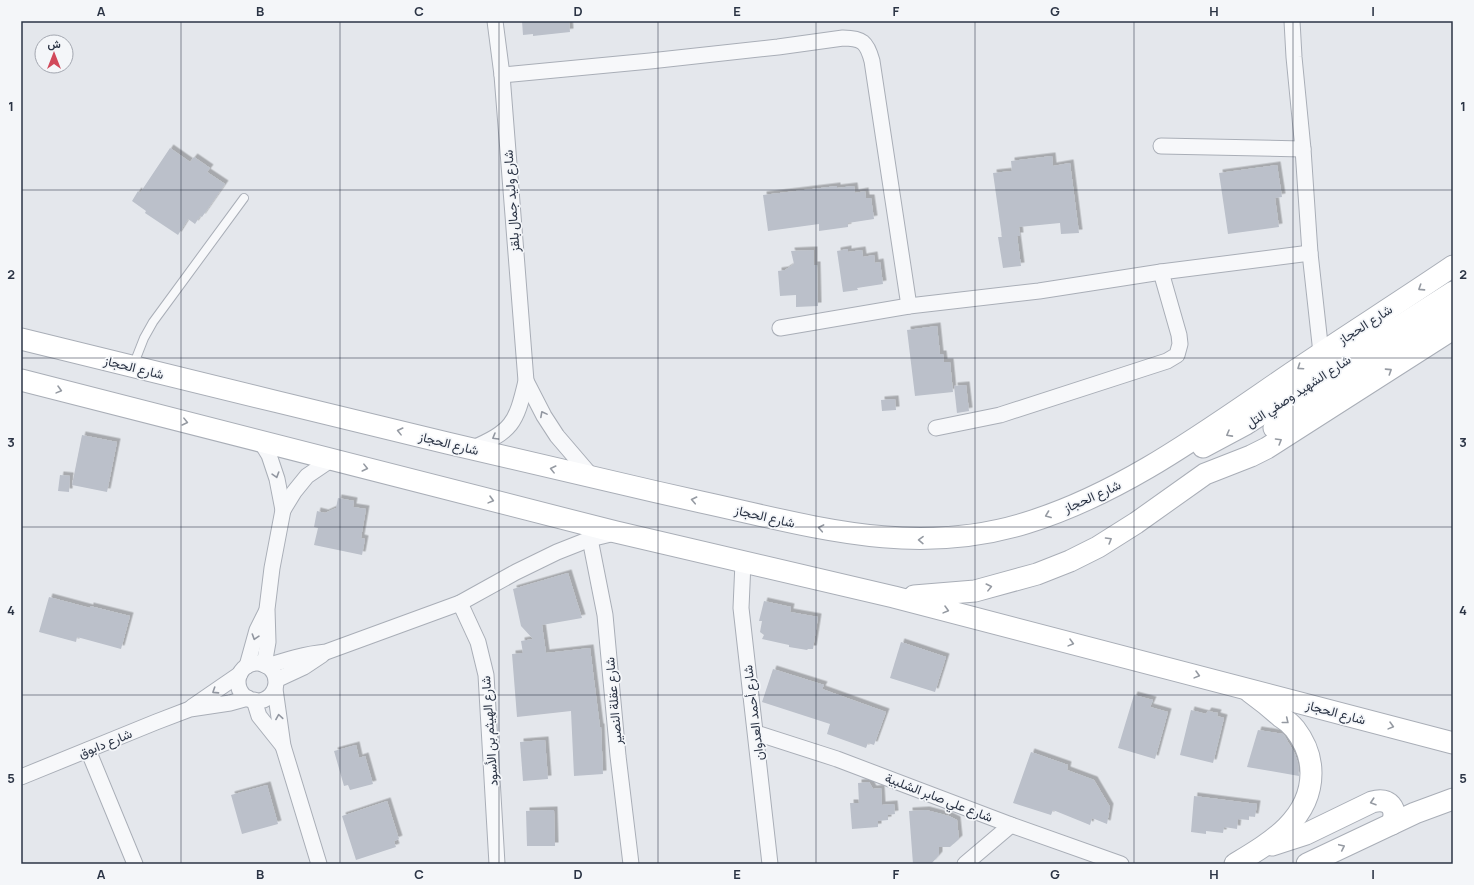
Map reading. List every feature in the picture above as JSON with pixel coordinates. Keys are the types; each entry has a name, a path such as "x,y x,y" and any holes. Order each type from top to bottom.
{"main road":[{"name":"شارع الحجاز","path":"21,338 132,367 593,478 786,522 852,534 924,540 976,534 1028,523 1089,499 1134,476 1214,426 1453,266"},
{"name":"شارع الشهيد وصفي التل","path":"1205,474 1325,384 1453,292"},
{"name":"شارع الشهيد وصفي التل","path":"1134,476 1175,461 1325,384 1453,310"},
{"name":"شارع الحجاز","path":"894,597 975,591 1037,574 1070,561 1136,523 1205,474 1267,448 1453,329"},
{"name":"شارع الحجاز","path":"21,380 616,532 894,597 1453,743"},
{"path":"1235,864 1264,847 1288,827 1303,808 1311,780 1311,766 1308,752 1302,738 1293,727 1245,688"},
{"path":"1307,864 1420,811 1453,799"},
{"path":"1264,847 1296,838 1379,800 1385,801 1391,805 1394,811 1392,824"}],"street":[{"name":"شارع وليد جمال بلقز","path":"470,448 499,435 511,424 520,405 526,381 502,75 495,21"},
{"path":"1292,21 1310,252 1321,353"},
{"path":"502,75 650,61 837,39 853,38 864,42 869,50 872,61 909,306"},
{"path":"1161,146 1303,149"},
{"path":"780,328 909,306 1039,290 1310,252"},
{"path":"936,428 1000,415 1167,361 1177,355 1180,344 1179,335 1161,272"},
{"name":"شارع وليد جمال بلقز","path":"526,381 544,416 557,436 593,478"},
{"path":"261,442 269,455 278,479 283,510 272,568 267,609 268,642 266,666 274,675 283,746 319,864"},
{"path":"283,510 294,492 307,476 332,459"},
{"path":"243,670 252,664 266,666 299,656 326,652 460,603 516,572 557,552 590,539 616,532"},
{"name":"شارع عقلة النصير","path":"590,539 605,615 618,756 631,864"},
{"name":"شارع أحمد العدوان","path":"742,562 741,608 770,864"},
{"name":"شارع الهيثم بن الأسود","path":"460,603 478,642 486,675 496,864"},
{"path":"267,609 257,630 238,681 242,694 259,701 268,697 275,684 310,664 326,652"},
{"name":"شارع دابوق","path":"190,709 243,670"},
{"path":"251,699 259,716 283,746"},
{"name":"شارع دابوق","path":"21,777 190,709 251,699"},
{"name":"شارع علي صابر الشلبية","path":"756,733 837,759 1011,825 1122,864"},
{"path":"88,750 135,864"},
{"path":"965,864 1011,825"}],"lane":[{"path":"132,367 144,338 153,322 244,198"}],"building":[{"path":"522,21 569,21 570,32 533,36 533,34 523,35"},
{"path":"170,148 190,162 194,157 210,168 207,172 225,184 202,217 200,216 195,224 188,219 178,235 145,213 146,211 132,201 138,191 140,193"},
{"path":"1052,156 1053,166 1070,163 1079,233 1061,234 1060,223 1019,227 1020,236 1017,236 1021,266 1003,268 998,237 1002,237 993,173 1012,171 1011,161"},
{"path":"1277,165 1282,197 1275,198 1279,227 1228,234 1219,173"},
{"path":"837,186 837,188 854,186 855,193 865,191 866,198 871,198 874,219 848,223 848,227 819,231 819,224 768,231 763,195"},
{"path":"848,249 848,252 862,250 863,257 874,255 875,263 880,262 883,284 843,292 837,251"},
{"path":"814,250 814,265 817,265 818,306 796,307 796,295 780,296 778,271 785,270 794,264 791,251"},
{"path":"937,326 940,354 943,354 944,362 950,362 953,392 915,396 907,330"},
{"path":"966,385 969,411 957,413 954,386"},
{"path":"895,399 896,410 882,411 881,400"},
{"path":"82,435 117,442 107,492 72,485"},
{"path":"60,475 70,476 69,492 58,491"},
{"path":"338,498 354,501 353,507 366,509 361,538 365,539 362,555 314,545 318,528 314,527 317,511 325,513 336,508"},
{"path":"568,573 582,618 542,625 546,653 590,648 601,727 603,774 574,776 571,711 517,717 512,654 523,653 521,641 533,639 521,626 513,589"},
{"path":"49,597 90,608 90,606 130,616 121,649 77,637 76,642 39,632"},
{"path":"764,601 791,607 790,612 818,617 813,649 807,650 789,647 789,645 762,639 764,635 760,632 762,621 759,621"},
{"path":"901,642 946,657 935,692 890,678"},
{"path":"773,669 824,685 822,689 886,712 874,745 868,743 866,748 827,734 830,724 762,702"},
{"path":"1134,695 1153,700 1150,707 1168,712 1155,759 1118,748"},
{"path":"1191,710 1206,714 1208,711 1218,713 1217,716 1224,718 1213,763 1180,755"},
{"path":"1258,730 1284,735 1295,754 1298,763 1299,776 1247,767"},
{"path":"545,740 548,779 523,781 520,742"},
{"path":"356,745 359,758 365,756 373,784 350,790 348,785 344,786 334,751"},
{"path":"1031,752 1068,765 1067,770 1094,780 1110,807 1107,824 1092,818 1090,825 1053,810 1051,815 1013,803"},
{"path":"869,782 873,789 881,788 882,805 894,804 895,814 888,815 888,820 878,821 878,827 852,829 850,803 859,803 858,783"},
{"path":"267,785 278,824 242,834 231,795"},
{"path":"1194,796 1257,804 1255,817 1249,816 1249,820 1238,819 1237,829 1224,827 1223,833 1206,831 1206,834 1191,832"},
{"path":"387,801 399,839 394,841 396,847 356,860 342,816"},
{"path":"554,810 555,846 527,846 526,811"},
{"path":"926,810 949,816 957,820 959,839 950,847 939,847 939,855 932,863 913,864 909,811"}]}
